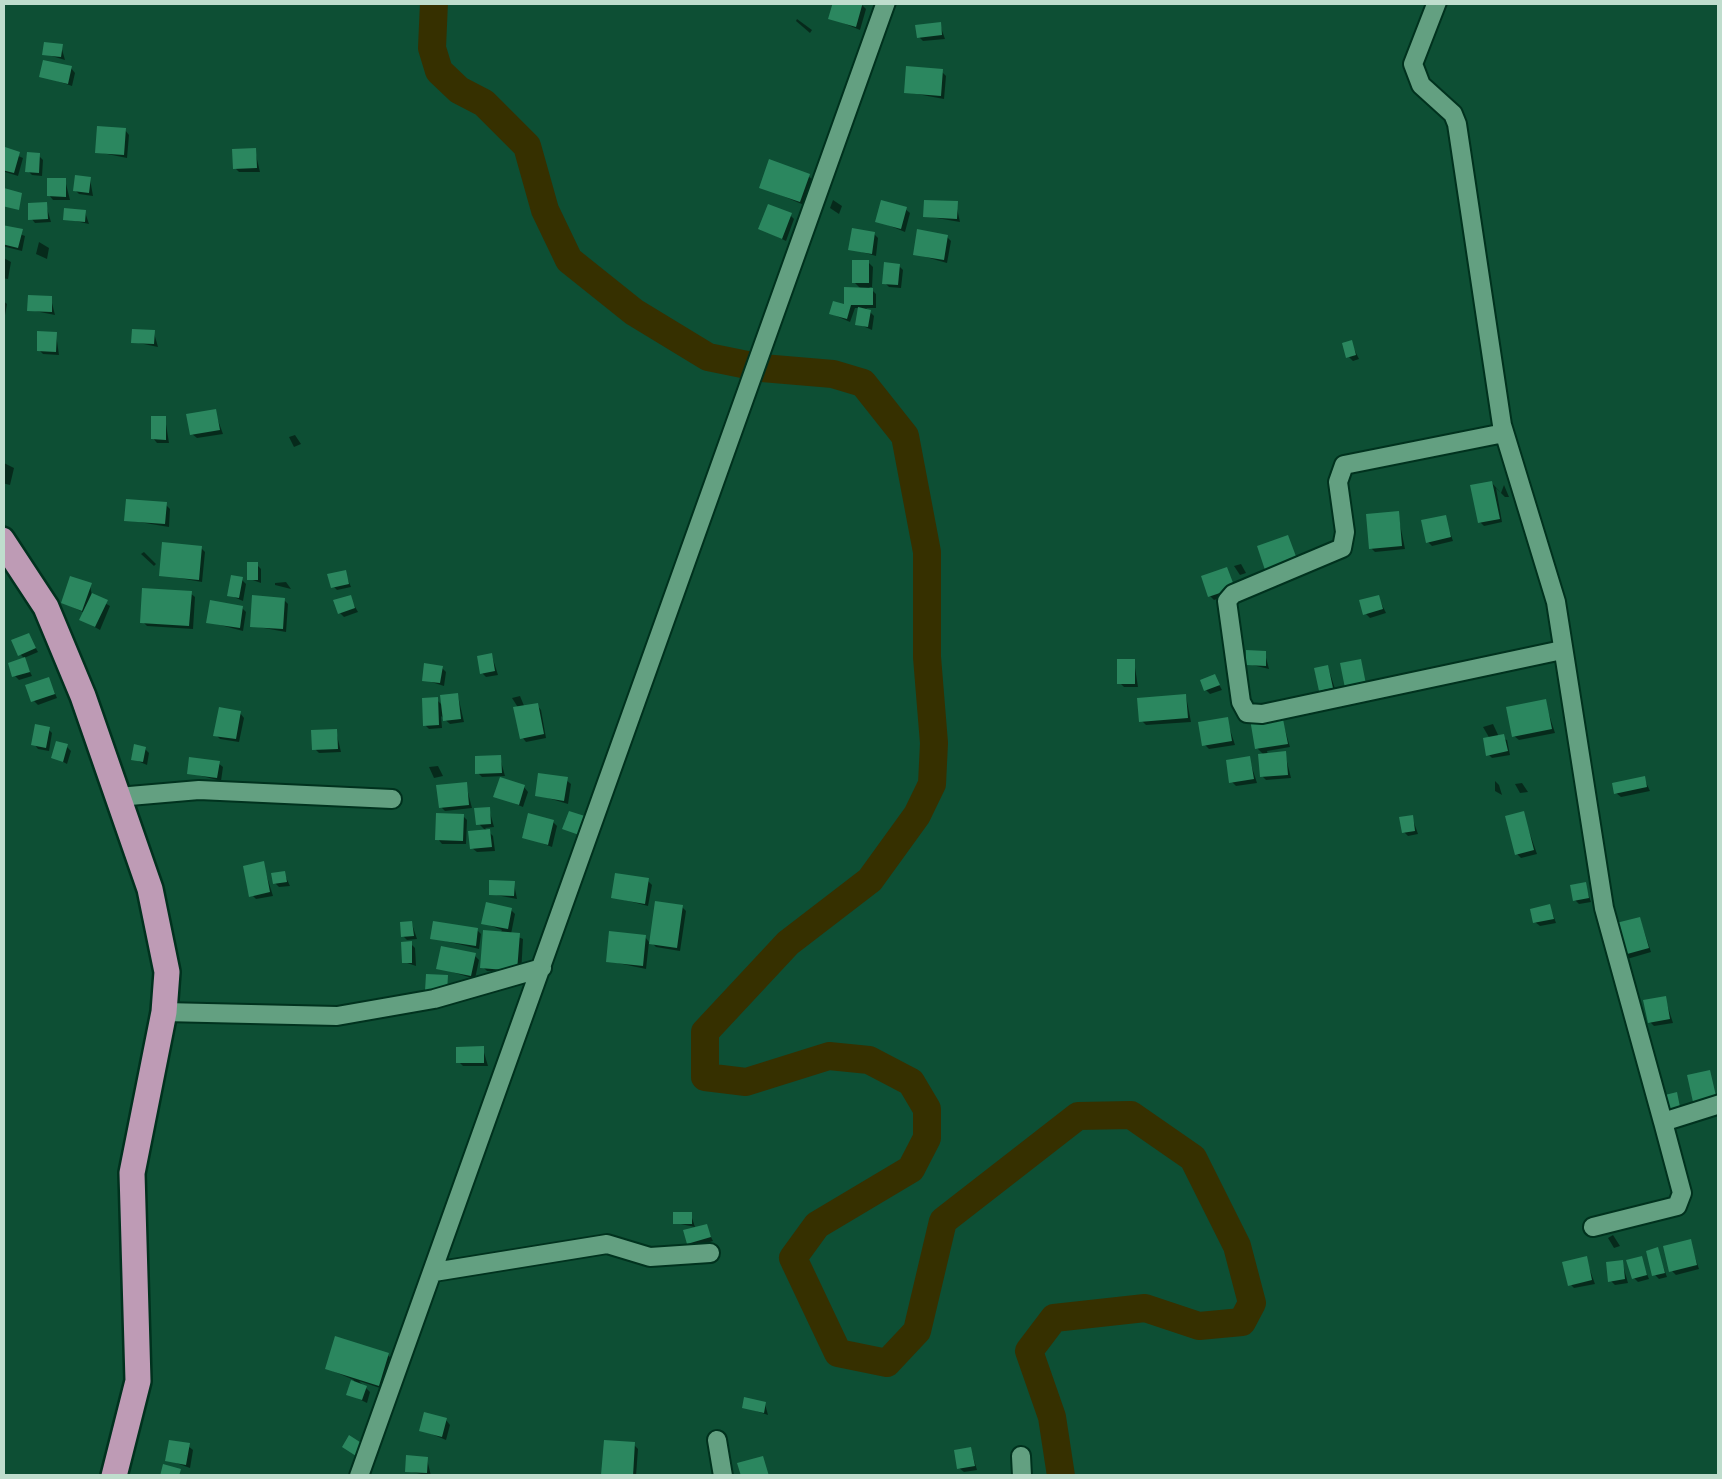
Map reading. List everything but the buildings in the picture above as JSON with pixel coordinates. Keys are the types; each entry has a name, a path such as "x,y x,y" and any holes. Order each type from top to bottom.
{"main road":[{"path":"2,540 20,562 57,632 161,926 167,972 164,1012 132,1172 138,1381 114,1476"}],"street":[{"path":"359,1476 886,2"},
{"path":"1437,2 1412,64 1421,85 1454,114 1457,124 1504,433 1556,602 1604,908 1681,1186 1677,1206 1593,1227"},
{"path":"1504,433 1344,466 1338,482 1345,532 1342,548 1233,594 1227,602 1242,702 1247,713 1262,714 1562,650"},
{"path":"118,797 199,790 392,799"},
{"path":"164,1012 337,1016 419,1002 542,968"},
{"path":"1664,1122 1720,1104"},
{"path":"434,1272 607,1244 650,1258 710,1253"},
{"path":"717,1440 723,1476"},
{"path":"1021,1456 1022,1476"}],"waterway":[{"path":"434,2 432,48 439,71 459,90 484,103 527,146 545,210 569,260 634,312 708,357 762,368 833,374 863,383 905,436 927,552 932,784 917,815 870,880 788,943 705,1032 705,1077 746,1082 829,1056 869,1060 911,1082 927,1109 927,1138 911,1169 817,1225 793,1258 838,1353 887,1363 917,1331 943,1221 1078,1116 1131,1115 1193,1158 1237,1246 1252,1303 1242,1322 1199,1326 1145,1308 1054,1318 1029,1351 1052,1417 1061,1476"}]}
